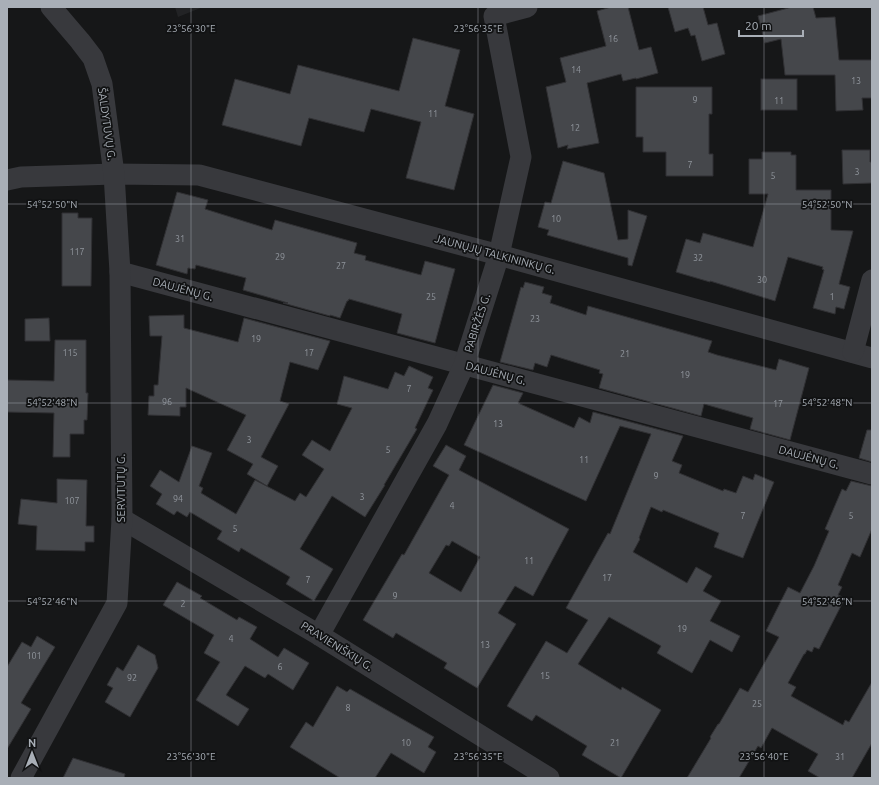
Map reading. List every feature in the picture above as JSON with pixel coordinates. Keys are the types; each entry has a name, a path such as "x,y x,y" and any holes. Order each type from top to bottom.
{"street":[{"name":"ŠALDYTUVŲ G.","path":"7,180 21,177 114,174 102,84 93,58 51,7"},
{"name":"PABIRŽĖS G.","path":"319,635 436,424 464,365 499,255 522,157 494,16 527,7"},
{"name":"JAUNŲJŲ TALKININKŲ G.","path":"114,174 199,175 499,255 862,355"},
{"name":"SERVITUTŲ G.","path":"21,778 117,603 122,519 120,272 114,174"},
{"name":"DAUJĖNŲ G.","path":"120,272 872,474"},
{"path":"862,355 872,280"},
{"name":"PRAVIENIŠKIŲ G.","path":"122,519 319,635 520,771 549,778"}],"shaded area":[{"path":"175,7 203,7 178,17"}],"building":[{"path":"611,7 628,7 639,50 651,47 658,73 623,81 621,74 587,83 599,143 567,149 568,145 558,148 546,87 566,82 560,58 606,46 597,11"},
{"path":"668,7 703,7 708,25 717,23 725,54 702,61 695,35 691,36 688,28 675,32"},
{"path":"792,7 813,7 816,18 835,17 839,60 872,60 872,98 862,98 863,110 836,111 835,75 785,75 781,39 765,43 758,16"},
{"path":"413,38 460,50 445,106 474,114 454,190 406,178 421,122 371,109 364,132 309,118 301,146 222,125 235,79 290,94 298,65 399,91"},
{"path":"761,79 797,79 797,110 761,110"},
{"path":"636,87 712,87 712,114 709,114 709,154 713,154 713,176 666,176 666,152 643,152 643,137 636,137"},
{"path":"842,150 870,150 870,162 872,162 872,183 843,184"},
{"path":"762,152 791,152 791,155 796,155 796,190 831,190 831,230 853,231 839,284 850,287 844,309 836,307 835,314 813,308 824,270 822,269 823,267 788,257 775,301 676,272 686,239 700,243 703,233 753,247 768,194 749,194 749,159 762,159"},
{"path":"563,161 604,173 618,240 628,239 628,210 647,216 632,266 628,265 628,258 547,235 549,230 538,227 545,202 551,203"},
{"path":"177,192 208,200 205,209 272,230 275,220 357,243 354,253 366,256 365,260 421,275 425,261 455,269 435,343 397,333 402,314 349,299 340,318 283,303 288,303 243,290 246,278 196,265 195,269 188,268 187,274 156,265"},
{"path":"62,213 78,213 78,218 92,218 91,286 62,286"},
{"path":"525,282 544,287 542,293 552,296 550,303 586,315 588,306 712,341 708,352 717,355 776,370 779,359 809,368 790,440 750,429 753,418 704,404 701,416 599,388 603,374 599,373 600,370 551,355 547,367 535,363 533,370 500,362 521,287 523,288"},
{"path":"184,315 184,328 238,342 244,318 330,341 318,370 290,362 280,401 289,404 261,457 278,466 267,486 247,474 253,464 227,450 246,415 186,388 186,407 180,407 180,416 148,415 149,396 154,396 154,385 158,385 162,336 150,336 149,316"},
{"path":"49,318 50,341 25,341 25,319"},
{"path":"55,340 86,340 86,393 88,393 87,420 84,420 84,434 70,434 70,457 53,457 54,413 7,412 7,380 54,381"},
{"path":"409,366 433,377 428,388 433,390 415,428 417,429 385,485 365,517 332,496 300,549 333,569 314,601 286,584 290,577 241,548 239,552 217,539 222,531 190,512 187,517 177,511 174,515 156,504 162,494 150,486 160,470 179,482 192,446 212,453 199,486 203,488 201,493 236,514 255,480 295,501 300,493 306,497 324,469 302,455 312,440 330,451 352,408 337,404 344,376 388,389 395,372 404,376"},
{"path":"493,385 523,393 518,403 574,428 579,417 590,423 593,412 683,436 672,461 682,465 679,473 723,491 724,489 736,493 743,476 753,480 755,474 774,482 743,558 714,547 719,533 663,510 662,512 651,507 639,538 640,539 633,552 687,583 696,567 712,576 703,591 721,601 710,621 740,636 732,652 710,640 692,673 657,653 661,646 609,617 578,664 621,690 622,687 661,710 621,778 582,755 587,746 536,715 532,721 507,706 546,641 567,653 588,620 566,608 608,533 610,534 651,434 620,426 586,501 464,445"},
{"path":"867,430 872,430 872,462 859,458"},
{"path":"446,445 466,456 459,470 569,529 533,596 515,586 498,613 516,624 477,688 444,668 447,663 396,633 393,638 363,620 402,554 404,555 449,475 433,466","holes":["452,541 480,557 461,592 429,573 446,545 449,546"]},
{"path":"57,479 87,480 86,526 94,526 94,542 85,542 85,551 36,550 37,526 18,524 21,499 57,503"},
{"path":"851,481 872,486 872,529 860,557 852,553 838,585 842,587 838,595 845,598 819,649 814,647 812,652 807,650 788,683 796,687 791,696 843,725 845,720 849,722 872,682 872,743 852,778 820,778 808,771 818,754 772,728 761,748 758,746 739,778 687,778 740,688 748,692 779,637 766,631 788,587 800,593 814,566 829,531 825,529 842,489 846,491"},
{"path":"177,582 202,596 200,598 237,620 239,617 257,627 250,639 278,657 284,648 309,663 293,690 268,674 265,678 245,666 226,695 249,709 238,726 196,700 220,662 204,653 214,635 163,605"},
{"path":"37,636 55,647 21,703 31,709 7,749 7,667 22,642 31,647"},
{"path":"138,645 155,655 158,668 130,717 105,702 113,688 107,685 117,667 123,671"},
{"path":"337,686 347,692 350,689 434,737 428,747 436,752 424,773 391,753 375,778 340,778 290,747 306,722 313,727"},
{"path":"73,758 125,774 124,778 63,778"}]}
